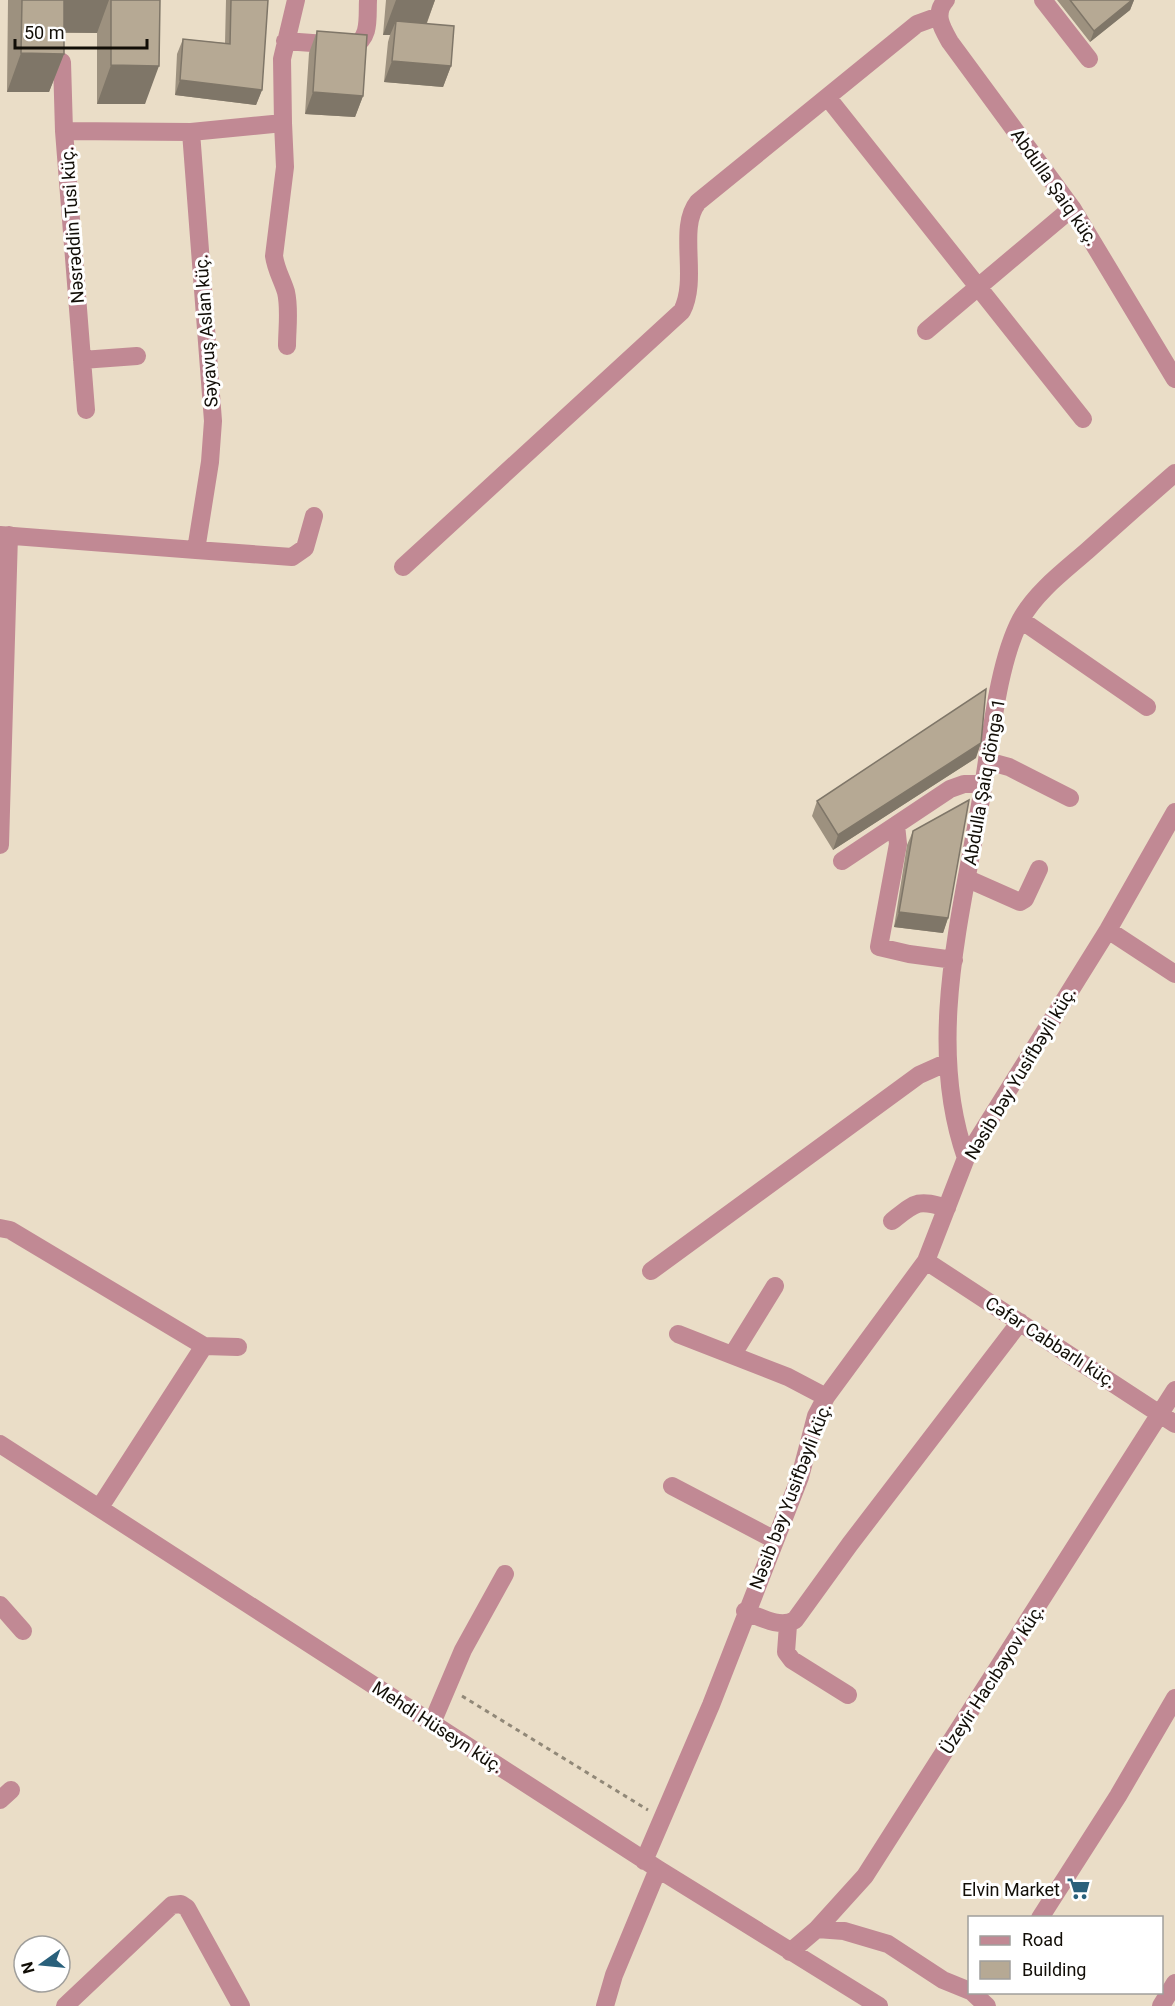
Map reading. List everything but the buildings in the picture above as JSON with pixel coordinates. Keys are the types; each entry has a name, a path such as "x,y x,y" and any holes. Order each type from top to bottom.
{"street":[{"path":"287,346 288,303 276,270 274,256 285,167 281,82 285,41 296,0"},
{"path":"285,41 353,46 361,42 366,34 368,0"},
{"path":"1043,0 1089,59"},
{"path":"404,567 682,311 691,288 690,220 693,208 917,24 943,8"},
{"name":"Abdulla Şaiq küç.","path":"943,8 950,42 1072,208 1175,379"},
{"path":"62,62 64,131"},
{"path":"828,98 1083,419"},
{"path":"192,132 283,123"},
{"name":"Nəsrəddin Tusi küç.","path":"86,410 64,131 192,132"},
{"name":"Səyavuş Aslan küç.","path":"192,132 213,429 196,550"},
{"path":"926,331 1072,208"},
{"path":"82,360 137,356"},
{"name":"Abdulla Şaiq döngə 1","path":"966,1158 956,1128 948,1062 954,960 1003,678 1021,620 1032,604 1063,572 1175,473"},
{"path":"0,845 4,535 292,557 305,548 315,516"},
{"path":"1021,620 1147,708"},
{"path":"987,760 1009,767 1070,798"},
{"path":"842,861 950,789 964,784 984,784"},
{"name":"Nəsib bəy Yusifbəyli küç.","path":"605,2006 651,1865 662,1819 711,1705 746,1611 776,1540 800,1477 816,1416 826,1397 926,1261 966,1158 1108,930 1175,812"},
{"path":"896,825 898,843 879,947 954,960"},
{"path":"968,879 1020,902 1025,899 1039,869"},
{"path":"1108,930 1175,974"},
{"path":"651,1271 919,1075 948,1062"},
{"path":"892,1221 915,1203 923,1201 947,1208"},
{"path":"0,1228 10,1230 204,1346 238,1347"},
{"name":"Cəfər Cabbarlı küç.","path":"926,1261 1168,1419"},
{"path":"733,1354 775,1286"},
{"path":"788,1625 795,1620 850,1544 1020,1322"},
{"path":"678,1334 789,1377 826,1397"},
{"path":"100,1507 204,1346"},
{"name":"Üzeyir Hacıbəyov küç.","path":"790,1952 817,1929 865,1876 1168,1419 1175,1390"},
{"name":"Mehdi Hüseyn küç.","path":"0,1444 651,1865 879,2006"},
{"path":"672,1486 776,1540"},
{"path":"432,1723 463,1650 505,1574"},
{"path":"0,1605 23,1631"},
{"path":"746,1611 788,1625"},
{"path":"788,1625 786,1652 792,1660 848,1695"},
{"path":"1041,1916 1118,1796 1175,1698"},
{"path":"65,2006 172,1905 181,1904 187,1908 241,2006"},
{"path":"817,1929 844,1931 888,1944 935,1976 968,1991"},
{"path":"1161,2006 1175,1983"}],"path":[{"path":"448,1687 662,1819"}],"place":[{"name":"Elvin Market","path":"1078,1889"}]}
